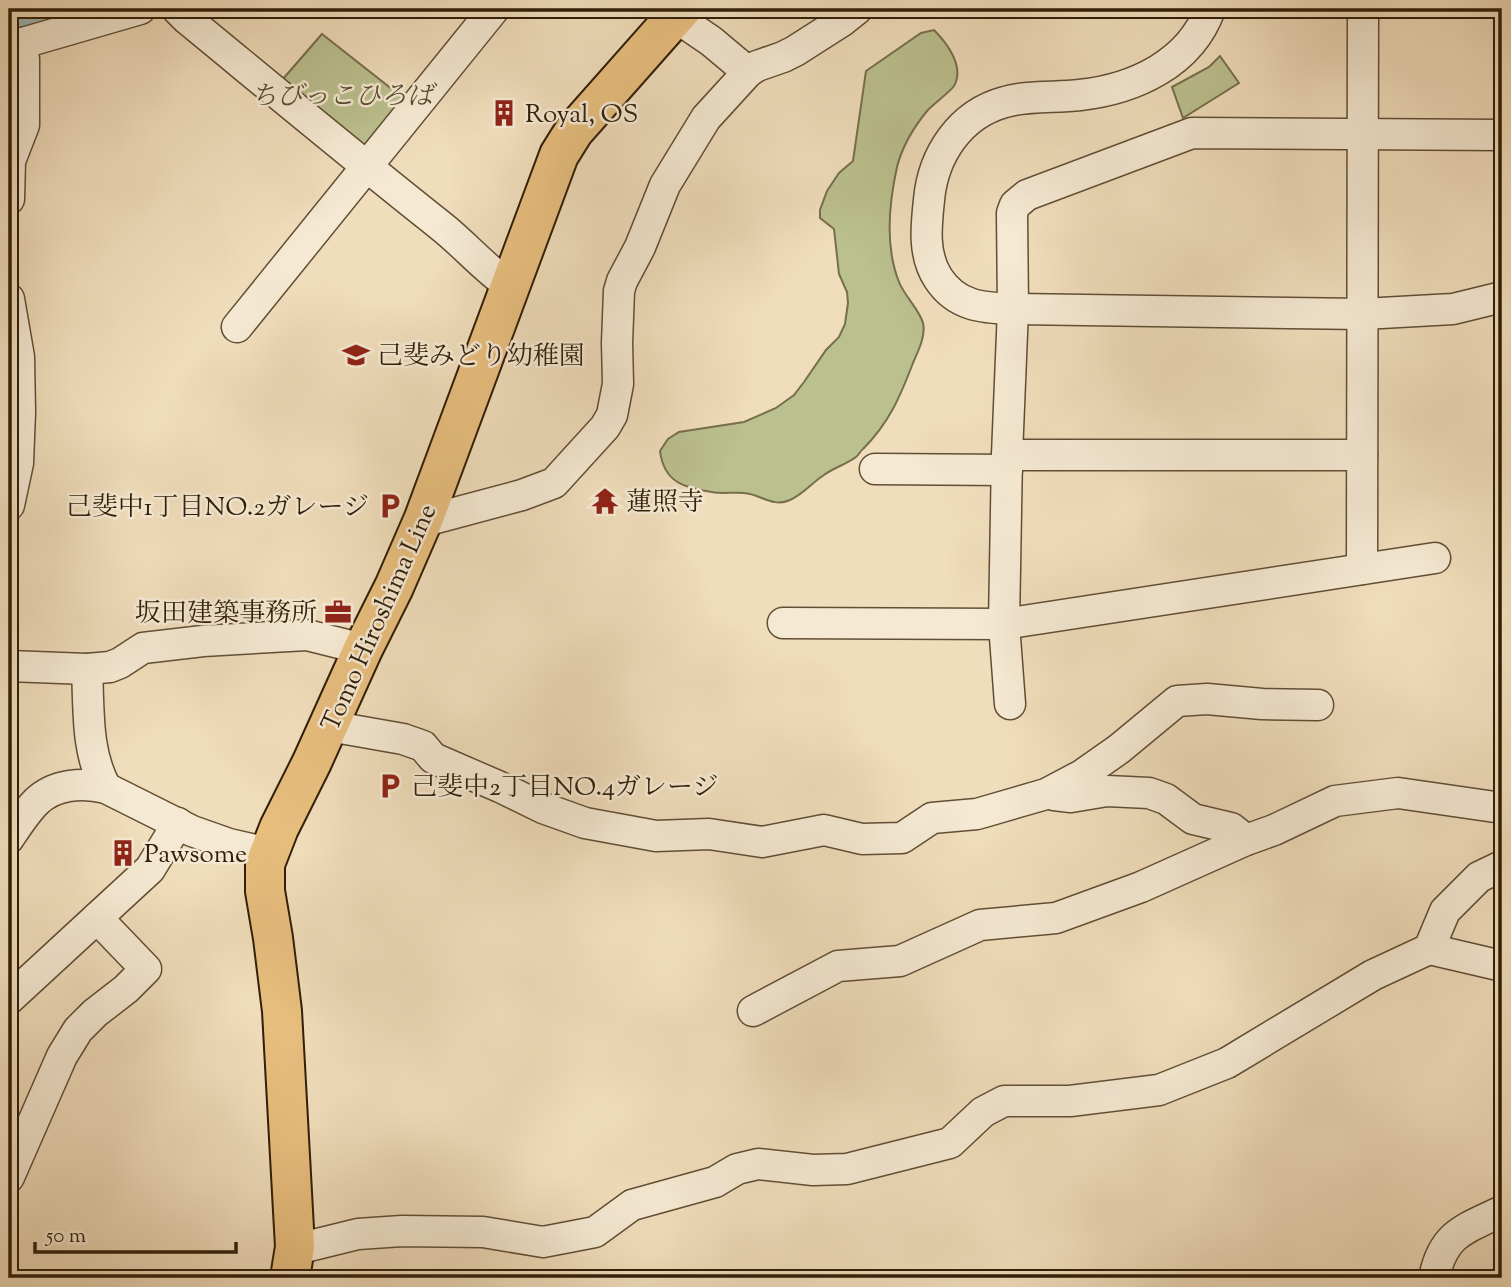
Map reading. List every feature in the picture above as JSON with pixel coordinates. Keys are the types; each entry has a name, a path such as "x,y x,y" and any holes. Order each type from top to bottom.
{"main road":[{"name":"Tomo Hiroshima Line","path":"293,1263 282,1012 265,891 265,864 279,828 424,518 559,155 568,139 674,11"}],"street":[{"path":"9,199 10,162 24,125 24,59 14,45 140,9"},
{"path":"177,9 510,286"},
{"path":"237,327 494,9"},
{"path":"424,518 436,518 554,484 605,427 612,415 618,384 617,300 622,281 640,247 665,185 706,118 748,72 795,51 857,9"},
{"path":"1210,9 1188,47 1178,57 1154,72 1111,90 1004,102 974,117 955,134 937,163 930,192 927,247 932,269 944,287 967,303 980,307 1013,309 1363,314 1452,309 1502,297"},
{"path":"1362,569 1363,9"},
{"path":"674,11 748,72"},
{"path":"1010,704 1004,624 1013,309 1012,213 1015,205 1027,195 1192,134 1502,135"},
{"path":"9,299 19,357 20,412 18,463 9,505"},
{"path":"875,469 1007,463 1362,455"},
{"path":"783,622 1004,624 1436,558"},
{"path":"9,666 87,670 110,667 143,648 203,641 307,635 363,649"},
{"path":"87,670 92,752 98,774 106,789"},
{"path":"329,726 403,739 423,746 433,758 544,808 586,822 656,836 709,834 762,842 824,830 862,839 902,838 932,818 977,814 1046,794 1091,769 1177,701 1207,699 1318,705"},
{"path":"9,838 38,800 74,785 93,785 192,831 229,844 270,853"},
{"path":"1046,794 1071,797 1107,791 1149,793 1166,799 1193,819 1231,828 1246,840"},
{"path":"753,1011 838,966 900,961 980,925 1055,918 1141,887 1335,801 1398,793 1502,808"},
{"path":"9,999 150,869 178,823"},
{"path":"1429,949 1446,911 1479,877 1502,866"},
{"path":"11,1162 62,1056 78,1030 146,969 97,918"},
{"path":"293,1263 305,1247 358,1234 402,1231 483,1232 543,1242 596,1232 632,1205 715,1182 737,1169 758,1164 813,1170 847,1169 950,1143 983,1112 1004,1101 1070,1101 1159,1090 1227,1063 1373,975 1429,949 1502,965"},
{"path":"1434,1278 1446,1244 1467,1227 1502,1213"}],"green space":[{"path":"934,30 953,56 957,79 952,89 927,111 913,130 902,152 894,181 890,210 892,254 899,282 919,313 924,328 919,348 893,409 857,456 790,500 778,502 750,494 712,492 677,482 662,462 660,451 668,439 679,432 744,422 776,408 794,395 826,350 839,337 845,324 847,292 839,274 834,229 820,218 820,210 827,191 839,173 853,161 866,71 921,33"},
{"name":"ちびっこひろば","path":"322,34 412,105 365,161 276,87"},
{"path":"1220,56 1239,83 1183,118 1172,87 1209,67"}],"waterway":[{"path":"9,23 59,9"}],"place":[{"name":"Royal, OS","path":"504,113"},
{"name":"己斐みどり幼稚園","path":"356,355"},
{"name":"蓮照寺","path":"605,501"},
{"name":"己斐中1丁目NO.2ガレージ","path":"390,506"},
{"name":"坂田建築事務所","path":"338,612"},
{"name":"己斐中2丁目NO.4ガレージ","path":"390,786"},
{"name":"Pawsome","path":"123,853"}]}
